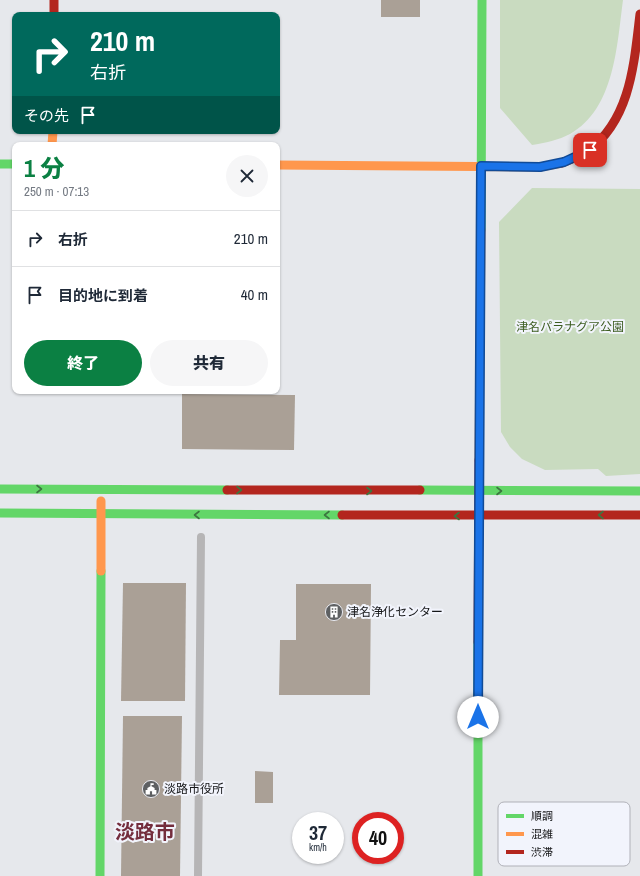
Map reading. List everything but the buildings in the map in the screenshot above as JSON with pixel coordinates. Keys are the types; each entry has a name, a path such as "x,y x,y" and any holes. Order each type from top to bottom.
{"street":[{"path":"54,0 54,12"},
{"path":"478,876 478,516 482,0"},
{"path":"280,165 540,167 564,162 590,150 605,137 621,113 631,85 640,14"},
{"path":"0,164 12,164"},
{"path":"0,489 640,491"},
{"path":"100,876 101,490"},
{"path":"0,513 478,516 640,515"}],"lane":[{"path":"198,876 201,537"}],"green space":[{"path":"500,0 623,0 619,36 611,74 605,92 596,109 585,123 570,134 552,141 532,145 500,108"},
{"name":"津名パラナグア公園","path":"532,188 640,189 640,474 606,476 598,469 545,470 522,459 510,447 501,432 499,222"}],"traffic: fast":[{"path":"481,230 482,0"},
{"path":"0,164 12,164"},
{"path":"0,489 227,490"},
{"path":"420,490 640,491"},
{"path":"0,513 342,515"},
{"path":"100,876 101,571"},
{"path":"478,642 478,876"}],"traffic: slow":[{"path":"52,142 53,134"},
{"path":"280,165 540,167 562,163"},
{"path":"479,460 481,230"},
{"path":"101,501 101,571"}],"traffic: jam":[{"path":"54,0 54,12"},
{"path":"562,163 588,151 602,138 622,107 632,70 640,14"},
{"path":"478,642 479,460"},
{"path":"227,490 420,490"},
{"path":"342,515 640,515"}],"place":[{"name":"津名浄化センター","path":"334,612"},
{"name":"淡路市役所","path":"151,789"}],"district":[{"name":"淡路市","path":"145,831"}],"route":[{"path":"478,717 481,166 540,167 564,162 590,150"}]}
